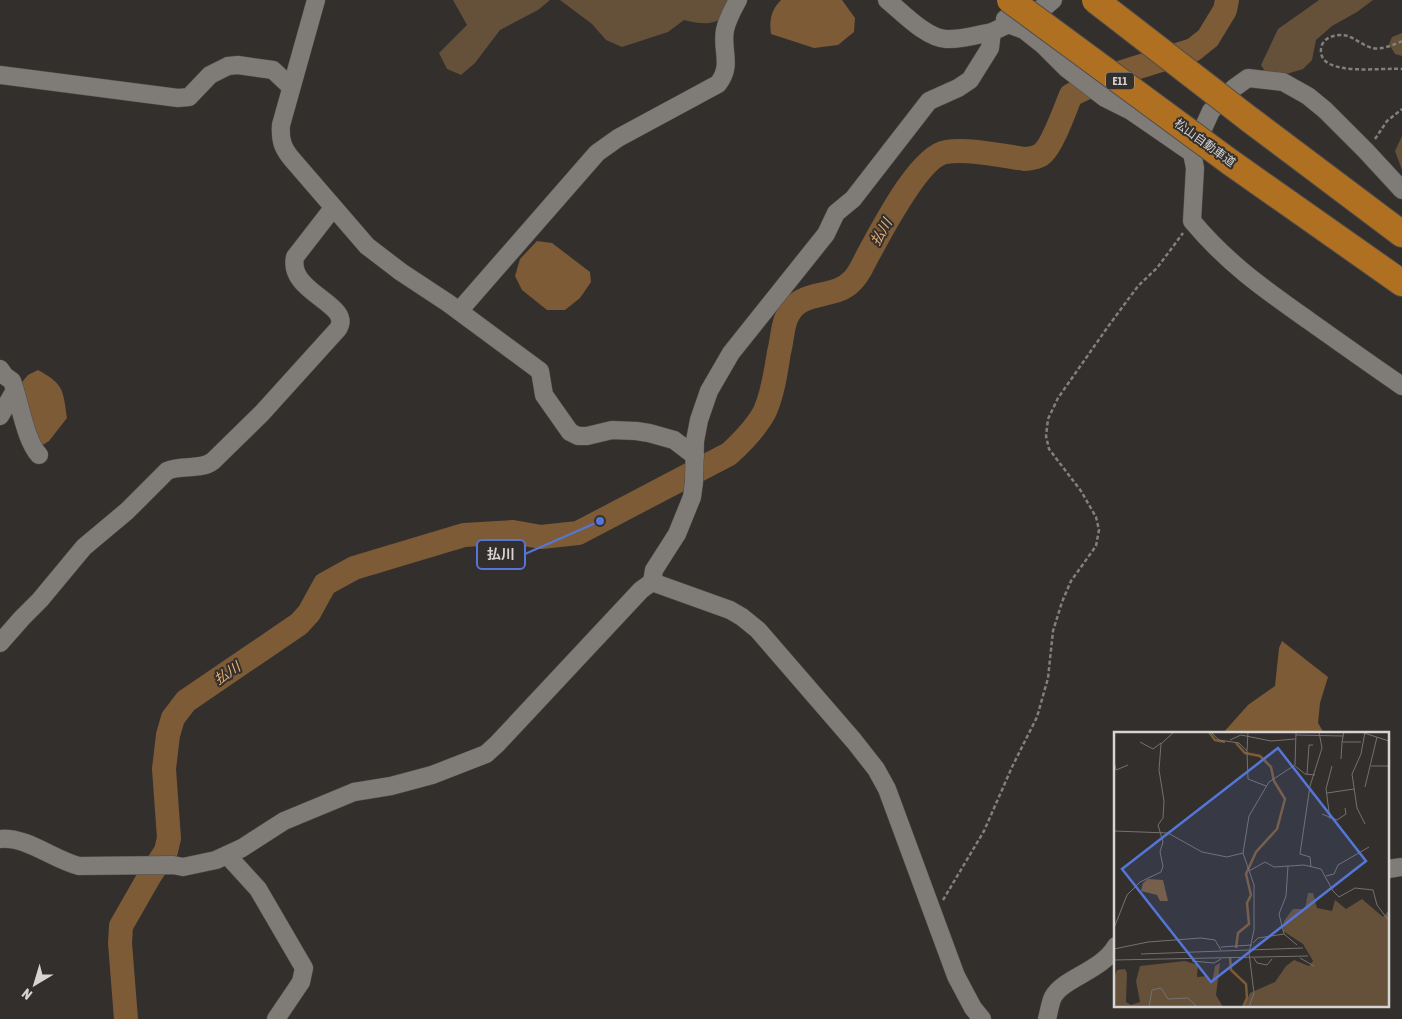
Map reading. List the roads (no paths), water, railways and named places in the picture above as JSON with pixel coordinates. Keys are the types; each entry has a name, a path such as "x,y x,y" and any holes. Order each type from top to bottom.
{"highway":[{"path":"1095,0 1402,234"},
{"name":"松山自動車道","path":"1006,14 1230,162 1402,282"}],"street":[{"path":"316,0 281,125 280,138 284,149 333,208 367,246 540,370 544,396 570,432 578,436 587,436 612,430 649,433 674,440 695,456"},
{"path":"460,311 597,154 618,138 718,84 724,77 727,61 725,30 738,0"},
{"path":"887,0 926,31 944,39 963,38 1006,14 1046,6 1053,0"},
{"path":"1006,14 1043,45 1066,68 1106,98 1131,112 1192,153"},
{"path":"0,839 16,840 69,864 79,866 188,866 216,860 242,848 284,821 354,792 390,786 432,775 486,754 641,590 652,582 654,570 677,534 692,497 695,441 699,420 709,390 731,353 826,234 836,213 853,199 929,100 958,88 970,80 990,48 1006,14"},
{"path":"0,75 178,98 189,97 210,74 220,68 238,66 273,70 291,87"},
{"path":"1402,190 1325,110 1298,88 1283,82 1248,78 1234,88 1211,111 1192,153 1195,168 1192,221 1232,264 1262,288 1402,386"},
{"path":"0,643 40,600 84,547 127,510 167,470 175,467 208,465 213,461 255,419 338,329 341,320 337,311 298,278 294,264 296,257 333,208"},
{"path":"0,369 12,381 28,437 39,455"},
{"path":"0,416 14,392"},
{"path":"652,582 730,610 758,630 876,769 887,789 935,914 956,976 973,1008 982,1019"},
{"path":"227,855 258,889 304,968 301,982 276,1019"},
{"path":"1047,1019 1054,996 1062,987 1097,966 1114,949"}],"waterway":[{"name":"払川","path":"126,1019 120,943 121,926 166,851 169,838 164,769 168,735 173,718 186,701 299,624 309,613 325,584 354,568 464,535 513,532 541,537 578,533 729,454 754,428 765,411 774,382 786,319 792,309 799,302 807,298 836,291 854,279 902,196 924,167 935,157 946,152 955,151 1025,159 1039,156 1051,142 1071,95 1116,74 1193,50 1208,38 1225,10 1227,0"}],"place":[{"name":"払川","path":"600,521"}]}
